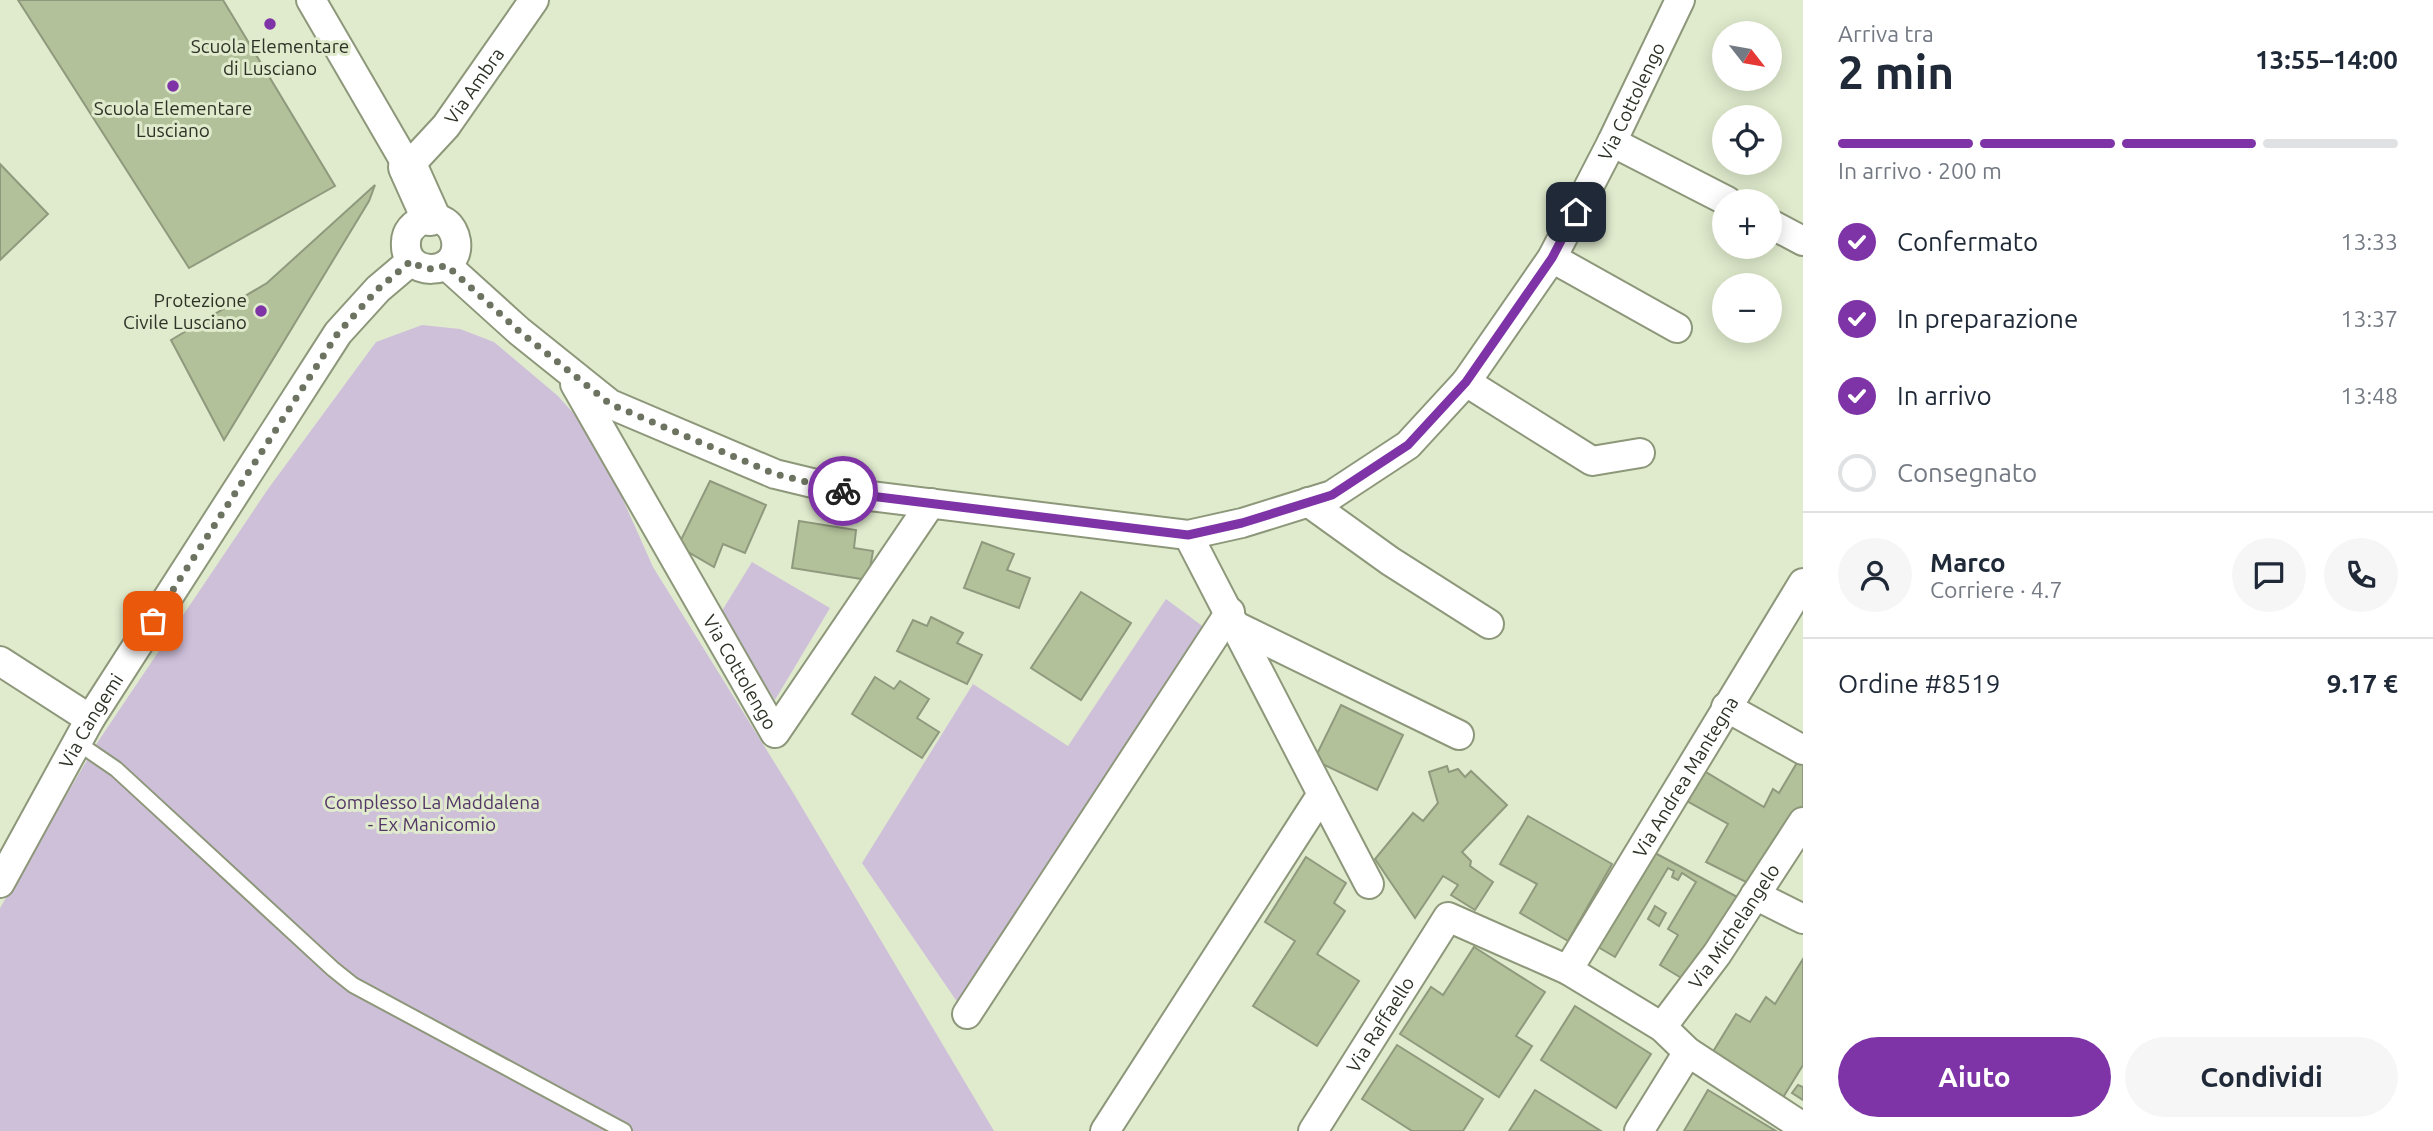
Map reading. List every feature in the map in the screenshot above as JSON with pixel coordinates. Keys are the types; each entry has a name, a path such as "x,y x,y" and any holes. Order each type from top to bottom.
{"street":[{"path":"311,0 408,167 430,216 446,222 454,231 457,243 454,256 446,265 434,270 421,268 411,261 405,250 406,237 412,226 430,216"},
{"name":"Via Ambra","path":"408,167 446,126 534,0"},
{"name":"Via Cottolengo","path":"446,265 519,331 610,404 775,474 862,495 1188,535 1242,523 1332,495 1408,445 1466,382 1552,258 1612,142 1679,0"},
{"path":"1612,142 1712,193"},
{"path":"1782,230 1803,241"},
{"path":"1552,258 1677,328"},
{"name":"Via Cangemi","path":"0,883 10,854 84,732 338,333 378,289 411,261"},
{"name":"Via Cottolengo","path":"567,370 775,733 931,503"},
{"path":"1466,382 1592,461 1640,453"},
{"path":"1308,502 1391,561 1489,624"},
{"path":"1188,535 1369,884"},
{"name":"Via Andrea Mantegna","path":"1568,970 1803,583"},
{"path":"1234,620 1459,735"},
{"path":"967,1014 1234,620"},
{"path":"0,661 84,732"},
{"path":"1727,708 1803,750"},
{"path":"1105,1131 1322,794"},
{"name":"Via Michelangelo","path":"1662,1027 1717,954 1803,822"},
{"path":"1755,895 1803,919"},
{"name":"Via Raffaello","path":"1313,1131 1448,917 1568,970"},
{"path":"1568,970 1662,1027 1688,1052 1803,1127"},
{"path":"1639,1131 1688,1052"}],"lane":[{"path":"84,732 116,769 333,970 354,985 624,1131"}],"green space":[{"name":"Complesso La Maddalena - Ex Manicomio","path":"422,325 460,329 494,342 558,396 583,424 612,475 653,567 794,794 994,1131 0,1131 0,908 97,743 268,489 376,342"},
{"path":"752,562 830,608 775,700 720,614"},
{"path":"1166,599 1209,631 960,1006 862,863 973,684 1068,746"}],"building":[{"name":"Scuola Elementare Lusciano","path":"18,0 223,0 335,186 189,268"},
{"path":"0,164 48,214 0,260"},
{"name":"Protezione Civile Lusciano","path":"375,185 369,201 224,440 171,340 267,283"},
{"path":"710,481 766,505 745,553 723,544 714,567 678,546"},
{"path":"799,521 856,530 854,548 873,551 868,580 792,568"},
{"path":"982,542 1014,554 1007,570 1030,578 1019,608 964,588"},
{"path":"1081,592 1131,623 1081,700 1031,668"},
{"path":"931,617 963,633 957,643 982,655 967,684 897,651 913,620 927,626"},
{"path":"875,677 894,689 900,681 929,699 917,718 939,732 922,758 852,714"},
{"path":"1341,705 1403,735 1377,790 1314,760"},
{"path":"1798,761 1803,764 1803,808 1752,885 1706,862 1728,824 1687,801 1704,771 1764,807 1773,789 1779,793"},
{"path":"1447,766 1449,772 1458,769 1465,777 1471,771 1507,805 1462,852 1471,861 1470,866 1493,882 1475,910 1451,895 1458,885 1443,876 1415,918 1375,859 1413,813 1423,821 1438,803 1429,772"},
{"path":"1528,816 1612,864 1568,941 1520,913 1537,884 1500,864"},
{"path":"1655,853 1741,899 1703,961 1697,956 1683,979 1660,965 1678,935 1668,929 1696,882 1682,873 1678,880 1672,877 1674,871 1668,868 1615,957 1598,947"},
{"path":"1306,857 1346,883 1334,903 1345,911 1317,954 1359,981 1317,1046 1253,1006 1295,941 1265,922"},
{"path":"1655,906 1666,913 1659,926 1648,919"},
{"path":"1474,947 1545,992 1516,1036 1532,1046 1499,1097 1400,1034 1431,987 1443,995"},
{"path":"1803,959 1803,1065 1782,1099 1711,1055 1736,1014 1750,1022 1766,997 1775,1004"},
{"path":"1575,1006 1651,1054 1616,1108 1541,1060"},
{"path":"1397,1045 1483,1099 1463,1131 1412,1131 1362,1099"},
{"path":"1798,1085 1803,1087 1803,1100 1792,1093"},
{"path":"1535,1090 1601,1131 1509,1131"},
{"path":"1708,1090 1776,1131 1684,1131"}],"way so far":[{"path":"153,621 338,333 378,289 411,261 421,268 434,270 446,265 519,331 610,404 775,474 843,491"}],"place":[{"name":"Scuola Elementare di Lusciano","path":"270,24"},
{"name":"Scuola Elementare Lusciano","path":"173,86"},
{"name":"Protezione Civile Lusciano","path":"261,311"}],"route":[{"path":"843,491 1188,535 1242,523 1332,495 1408,445 1466,382 1552,258 1576,212"}]}
